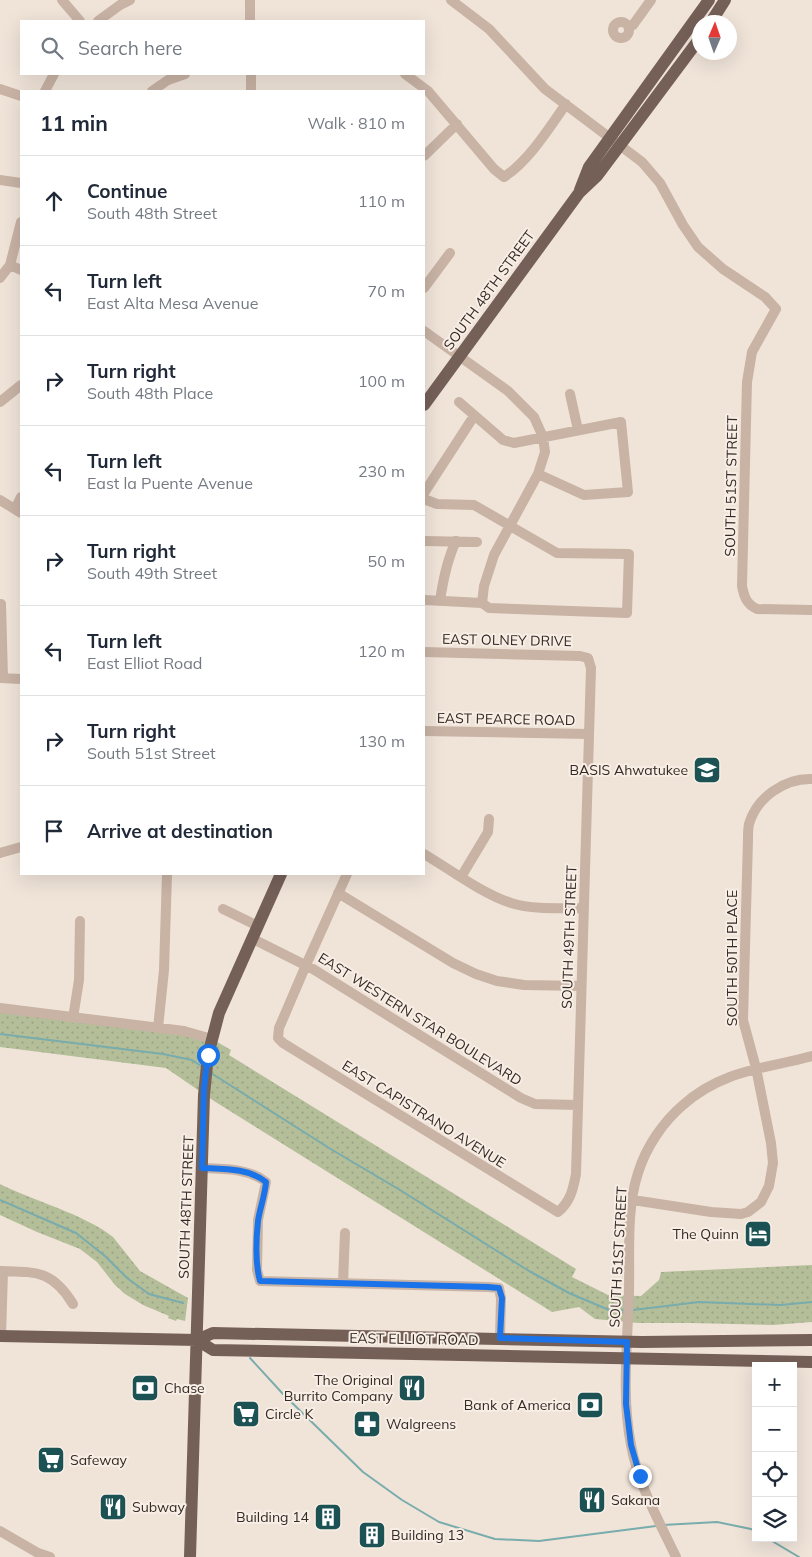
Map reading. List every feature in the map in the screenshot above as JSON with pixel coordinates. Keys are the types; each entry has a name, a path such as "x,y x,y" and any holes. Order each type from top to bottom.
{"main road":[{"name":"SOUTH 48TH STREET","path":"616,142 709,0"},
{"path":"714,15 724,0"},
{"name":"SOUTH 48TH STREET","path":"425,404 579,193 589,166 616,142 692,48"},
{"name":"SOUTH 48TH STREET","path":"190,1557 205,1078 208,1055 219,1013 281,875"},
{"name":"EAST ELLIOT ROAD","path":"1,1336 197,1340 214,1333 627,1342 812,1340"},
{"path":"388,1338 388,1353"},
{"name":"EAST ELLIOT ROAD","path":"197,1340 213,1350 812,1362"}],"street":[{"path":"62,0 79,20"},
{"path":"99,20 130,0"},
{"path":"250,0 250,20"},
{"path":"451,0 489,28 545,89 616,142"},
{"path":"629,27 633,25 651,0"},
{"path":"46,90 53,75"},
{"path":"153,90 168,80 182,75"},
{"path":"251,75 251,90"},
{"path":"406,75 428,91 494,169 504,177 513,171 542,138 566,104"},
{"path":"0,88 20,96"},
{"path":"425,155 457,124"},
{"name":"SOUTH 51ST STREET","path":"616,142 642,162 660,182 682,225 698,247 723,269 765,297 776,309 752,352 747,382 742,586 746,601 750,606 757,608 812,610"},
{"path":"0,180 20,183"},
{"path":"0,278 10,265 20,226"},
{"path":"425,287 450,253"},
{"path":"10,265 20,270"},
{"path":"425,332 508,391 534,417 543,437 545,452 538,474 509,525 488,569 482,603"},
{"path":"0,402 20,386"},
{"path":"570,394 578,430"},
{"path":"459,402 508,443 621,422 628,492 584,495 538,474"},
{"path":"425,491 474,416"},
{"path":"425,499 437,504 474,505 557,552 629,554 627,613 489,608 482,603 425,600"},
{"path":"0,500 18,511"},
{"path":"425,541 477,542"},
{"path":"440,601 444,574 450,553 456,542"},
{"path":"1,604 2,678 20,679"},
{"name":"EAST OLNEY DRIVE","path":"425,652 580,656 588,658"},
{"name":"SOUTH 49TH STREET","path":"558,1212 571,1196 574,1185 591,668 588,658"},
{"name":"EAST PEARCE ROAD","path":"425,731 589,734"},
{"name":"SOUTH 50TH PLACE","path":"633,1200 741,1214 748,1212 762,1202 769,1186 773,1156 756,1068 743,1020 749,824 762,802 782,785 796,780 812,780"},
{"path":"462,877 488,832 490,819"},
{"path":"0,853 20,847"},
{"path":"425,855 494,896 512,903 529,906 584,908"},
{"path":"158,1028 164,970 167,875"},
{"path":"306,965 347,875"},
{"path":"338,894 453,963 476,974 497,981 524,985 582,986"},
{"path":"223,909 258,926"},
{"path":"73,1018 79,980 80,921"},
{"name":"EAST WESTERN STAR BOULEVARD","path":"253,939 306,965 521,1098 535,1104 578,1105"},
{"name":"EAST CAPISTRANO AVENUE","path":"306,965 279,1028 278,1038 283,1044 558,1212"},
{"path":"0,1008 184,1031 212,1039"},
{"name":"SOUTH 51ST STREET","path":"676,1557 644,1489 631,1445 626,1404 633,1200 638,1172 646,1152 659,1131 673,1114 706,1087 740,1072 812,1056"},
{"path":"202,1168 231,1169 259,1176 266,1182 266,1191 258,1220 257,1270 260,1281 499,1288 502,1298 500,1338"},
{"path":"343,1283 345,1233"},
{"path":"1,1336 2,1271 32,1272 47,1277 64,1290 73,1304"},
{"path":"0,1531 38,1555 50,1557"}],"green space":[{"path":"0,1008 212,1039 231,1050 229,1055 576,1269 572,1277 608,1295 641,1296 659,1280 661,1272 812,1265 812,1322 773,1325 639,1323 595,1319 579,1307 552,1312 214,1101 166,1068 0,1047"},
{"path":"0,1184 88,1221 113,1237 140,1271 188,1298 185,1321 177,1319 176,1321 168,1318 169,1316 143,1305 125,1294 115,1285 97,1262 80,1249 0,1215"}],"waterway":[{"path":"0,1034 163,1054 192,1060 201,1066"},
{"path":"211,1073 529,1271 569,1293 609,1310 625,1310"},
{"path":"0,1200 76,1233 105,1256 127,1278 149,1294 183,1303"},
{"path":"633,1310 699,1302 781,1305 812,1302"},
{"path":"250,1358 283,1394 363,1472 402,1500 439,1522 495,1539 539,1541 656,1526"},
{"path":"663,1525 717,1522 752,1530"},
{"path":"774,1542 799,1557"}],"place":[{"name":"BASIS Ahwatukee","path":"707,770"},
{"name":"The Quinn","path":"758,1234"},
{"name":"Chase","path":"145,1388"},
{"name":"The Original Burrito Company","path":"412,1388"},
{"name":"Bank of America","path":"590,1405"},
{"name":"Circle K","path":"246,1414"},
{"name":"Walgreens","path":"367,1424"},
{"name":"Safeway","path":"51,1460"},
{"name":"Sakana","path":"592,1500"},
{"name":"Subway","path":"113,1507"},
{"name":"Building 14","path":"328,1517"},
{"name":"Building 13","path":"372,1535"}],"route":[{"path":"208,1055 204,1088 202,1168 231,1169 259,1176 266,1182 266,1191 258,1220 257,1270 260,1281 499,1288 502,1298 500,1338 627,1342 626,1404 631,1445 640,1476"}]}
